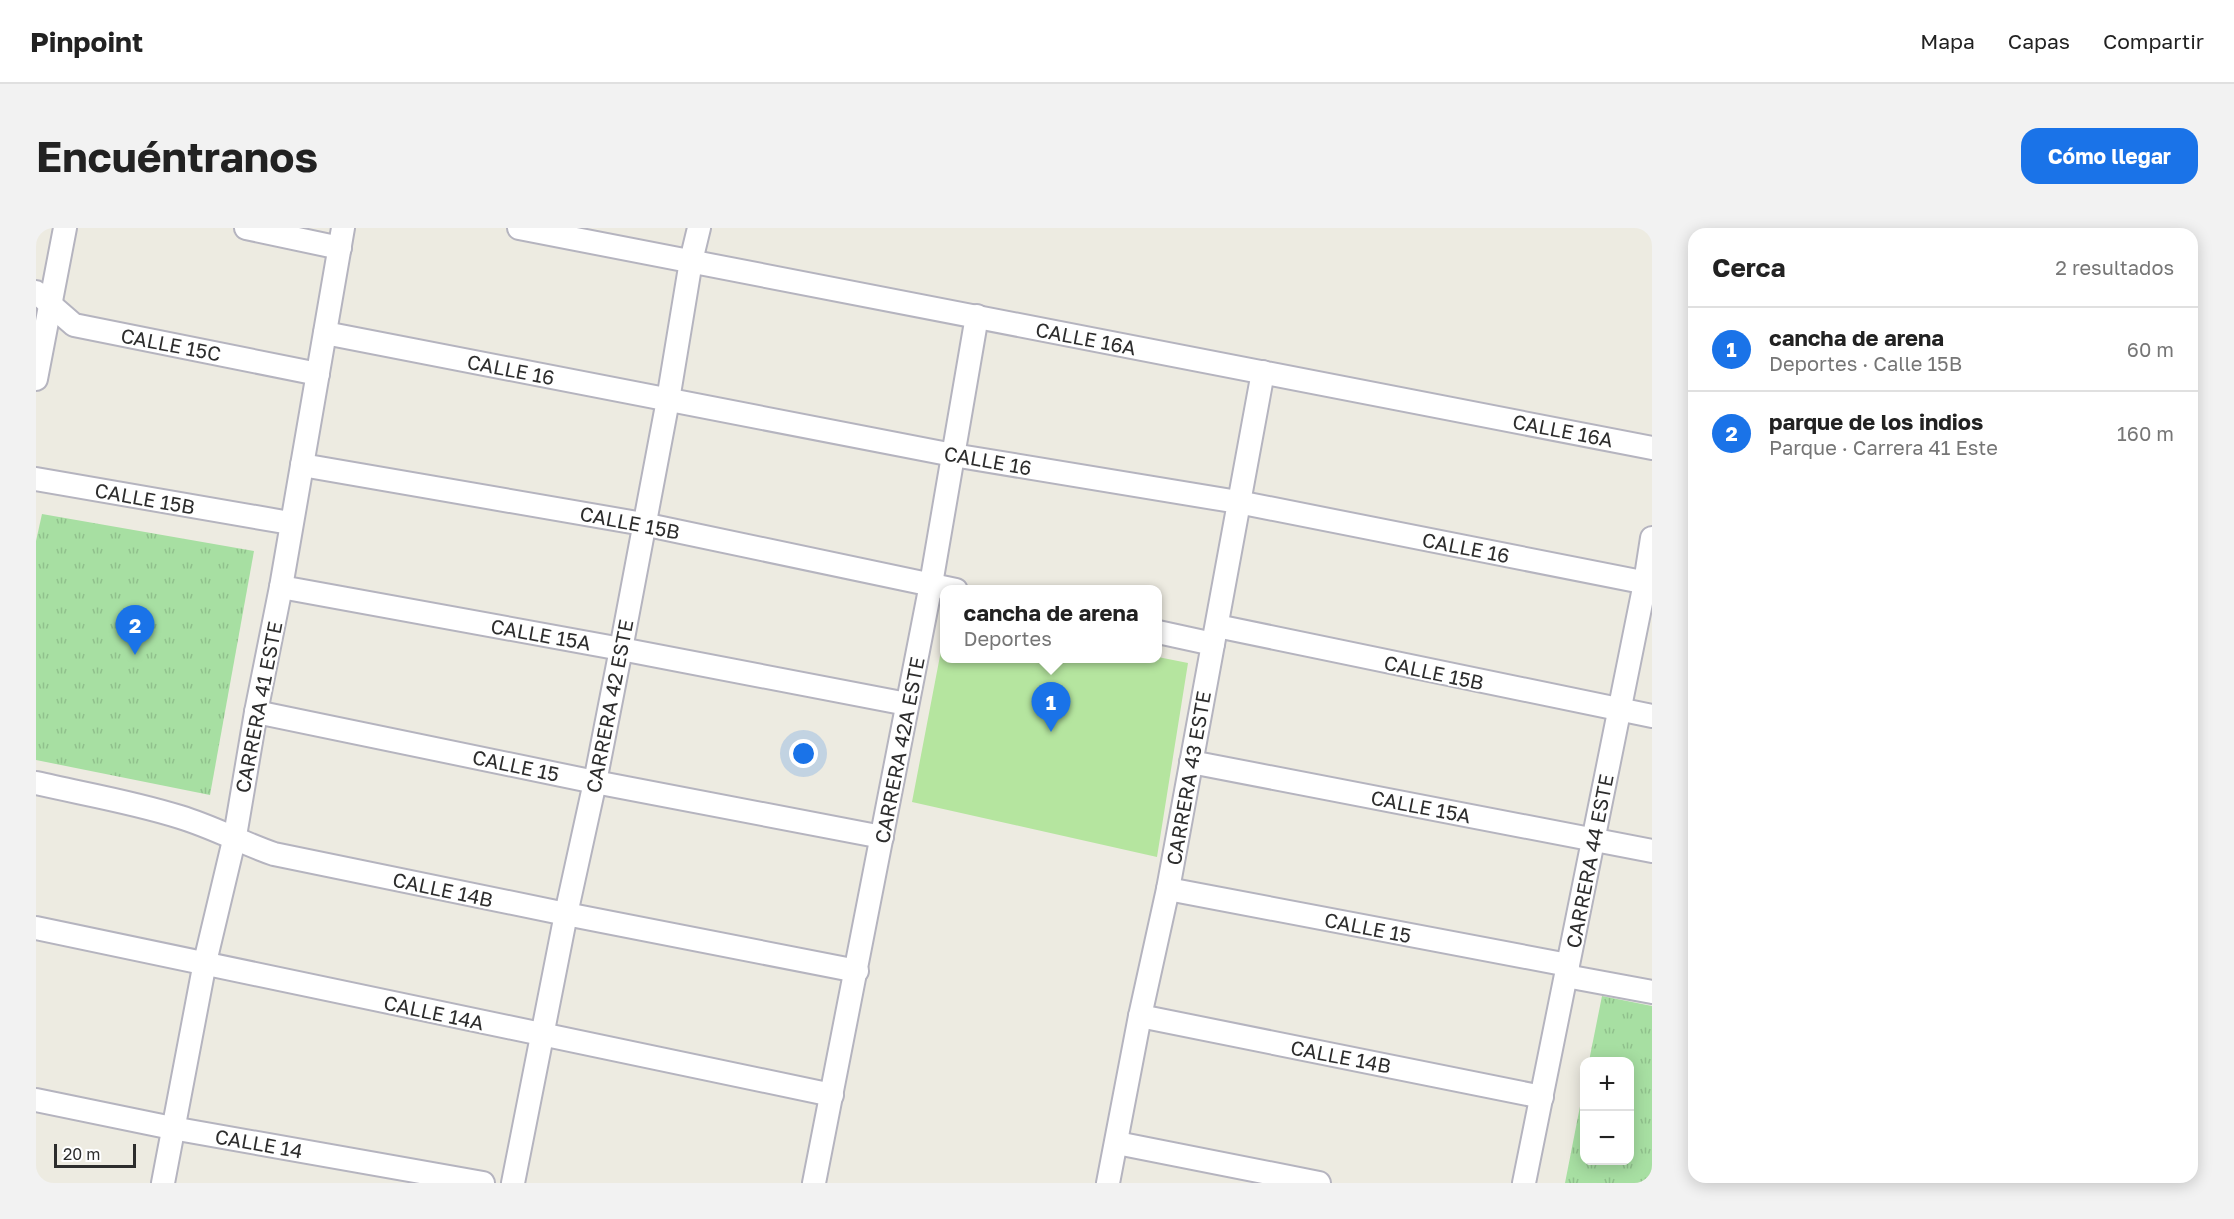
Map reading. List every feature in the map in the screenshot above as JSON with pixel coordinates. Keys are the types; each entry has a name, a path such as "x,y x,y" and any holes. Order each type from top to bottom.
{"street":[{"path":"36,379 43,298 65,228"},
{"path":"246,228 341,238"},
{"name":"CALLE 16A","path":"519,228 1652,448"},
{"name":"CARRERA 42 ESTE","path":"513,1183 621,649 668,400 691,261 699,228"},
{"name":"CARRERA 41 ESTE","path":"163,1183 205,962 235,836 256,712 281,587 290,523 341,238"},
{"name":"CALLE 15C","path":"43,298 74,325 318,374"},
{"name":"CARRERA 42A ESTE","path":"814,1183 932,584 977,316"},
{"name":"CALLE 16","path":"325,333 953,454 1238,502 1649,584"},
{"name":"CARRERA 43 ESTE","path":"1108,1183 1140,1016 1168,889 1263,372"},
{"name":"CALLE 15B","path":"302,465 644,524 940,586"},
{"name":"CALLE 15B","path":"36,479 290,523"},
{"name":"CARRERA 44 ESTE","path":"1524,1183 1620,710 1649,584 1652,538"},
{"name":"CALLE 15A","path":"281,587 621,649 907,705"},
{"name":"CALLE 15B","path":"1162,632 1215,635 1652,716"},
{"name":"CALLE 15","path":"256,712 595,782 882,837"},
{"name":"CALLE 15A","path":"1191,762 1652,851"},
{"name":"CALLE 14B","path":"36,783 180,816 235,836 251,846 274,854 857,971"},
{"name":"CALLE 15","path":"1168,889 1567,970 1652,992"},
{"name":"CALLE 14A","path":"36,928 832,1095"},
{"name":"CALLE 14B","path":"1140,1016 1542,1097"},
{"name":"CALLE 14","path":"36,1100 172,1128 483,1183"},
{"path":"1117,1143 1319,1183"}],"green space":[{"path":"42,514 254,551 210,795 36,760 36,541"},
{"path":"940,656 940,663 1162,663 1162,658 1188,663 1157,857 912,802"},
{"path":"1602,996 1652,1006 1652,1183 1565,1183 1580,1106 1580,1165 1634,1165 1634,1057 1590,1057"}],"place":[{"name":"parque de los indios","path":"135,655"},
{"name":"cancha de arena","path":"1051,732"}]}
